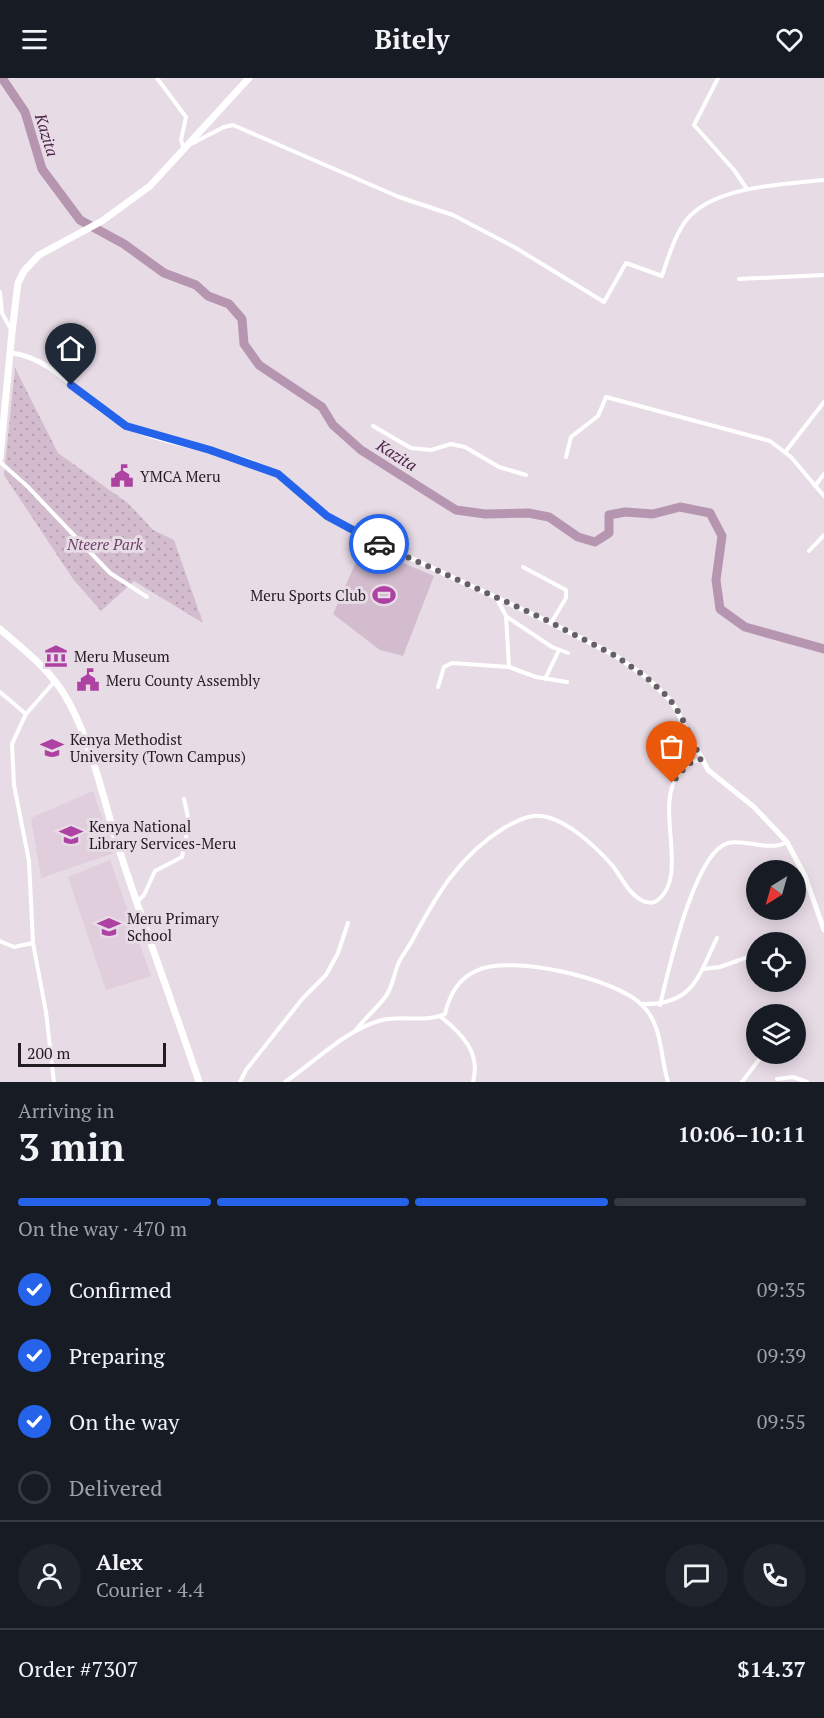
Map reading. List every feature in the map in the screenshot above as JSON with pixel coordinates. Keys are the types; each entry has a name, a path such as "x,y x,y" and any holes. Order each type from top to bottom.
{"highway":[{"path":"0,460 18,283 24,271 39,255 102,221 150,186 249,78"},
{"path":"0,629 56,681 78,723 199,1082"}],"street":[{"path":"157,78 186,117 181,140 186,147 224,127 233,125 399,197 453,214 516,248 604,302 626,263 662,276 687,218 710,202 747,189 824,180"},
{"path":"718,78 694,125 734,170 747,189"},
{"path":"739,279 824,275"},
{"path":"0,292 2,313 12,332"},
{"path":"11,352 29,356 46,366 112,418 126,426 210,450 278,474 327,516 352,531 551,622 616,656 664,692 681,716 701,759 713,774 754,807 787,842 801,866 824,930"},
{"path":"566,457 571,437 598,416 606,397 770,441 786,452 824,496"},
{"path":"786,452 824,402"},
{"path":"374,426 411,448 427,450 451,444 465,447 499,467 526,475"},
{"path":"0,460 110,573 147,597"},
{"path":"816,486 824,474"},
{"path":"809,550 824,535"},
{"path":"523,567 566,590 566,598 551,622"},
{"path":"496,596 506,616 509,667"},
{"path":"506,616 559,650 568,652"},
{"path":"545,679 559,650"},
{"path":"438,687 444,667 452,663 509,667 545,679 567,682"},
{"path":"54,1082 48,1021 33,943 29,861 14,785 12,744 26,714 56,681"},
{"path":"0,692 26,714"},
{"path":"285,1082 356,1030 386,996 401,958 442,888 461,862 487,838 516,821 533,816 545,817 565,826 603,855 638,898 649,903 658,900 665,890 670,870 669,809 672,783 688,764 701,759"},
{"path":"138,901 144,895 155,871 182,857 189,822 184,799"},
{"path":"660,1005 682,921 699,877 717,850 728,843 778,846 787,842"},
{"path":"240,1082 246,1070 329,969 348,923"},
{"path":"356,1030 385,1019 409,1017 429,1020 445,1014 453,992 465,978 475,971 498,964 538,967 582,976 642,1004 660,1005 674,1001 690,990 703,969 717,938"},
{"path":"0,941 14,947 33,943"},
{"path":"703,969 720,967 746,958"},
{"path":"642,1004 656,1029 668,1082"},
{"path":"440,1016 469,1044 476,1066 473,1082"},
{"path":"742,1082 756,1064"},
{"path":"777,1079 793,1077 807,1082"}],"shaded area":[{"name":"Kenya National Library Services-Meru","path":"93,791 114,853 41,878 31,818"},
{"name":"Meru Primary School","path":"110,860 151,976 106,990 68,877"}],"green space":[{"name":"Nteere Park","path":"15,368 58,453 129,504 153,530 174,540 203,623 134,581 101,611 73,579 4,475"},
{"name":"Meru Sports Club","path":"363,546 434,576 403,656 380,650 333,614"}],"waterway":[{"name":"Kazita","path":"2,78 25,112 42,169 80,220 124,244 164,273 196,285 208,296 229,304 242,319 244,344 259,365 322,407 333,425 361,450 456,510 485,514 528,513 549,517 578,537 595,542 609,533 609,515 625,512 653,514 680,507 710,513 722,536 716,580 720,609 745,627 824,649"}],"way so far":[{"path":"379,544 551,622 616,656 646,677 672,702 688,728 701,759 688,764 672,783"}],"place":[{"name":"YMCA Meru","path":"122,476"},
{"name":"Meru Sports Club","path":"384,595"},
{"name":"Meru Museum","path":"56,656"},
{"name":"Meru County Assembly","path":"88,680"},
{"name":"Kenya Methodist University (Town Campus)","path":"52,748"},
{"name":"Kenya National Library Services-Meru","path":"71,835"},
{"name":"Meru Primary School","path":"109,927"}],"route":[{"path":"71,385 112,418 126,426 189,443 278,474 327,516 379,544"}]}
